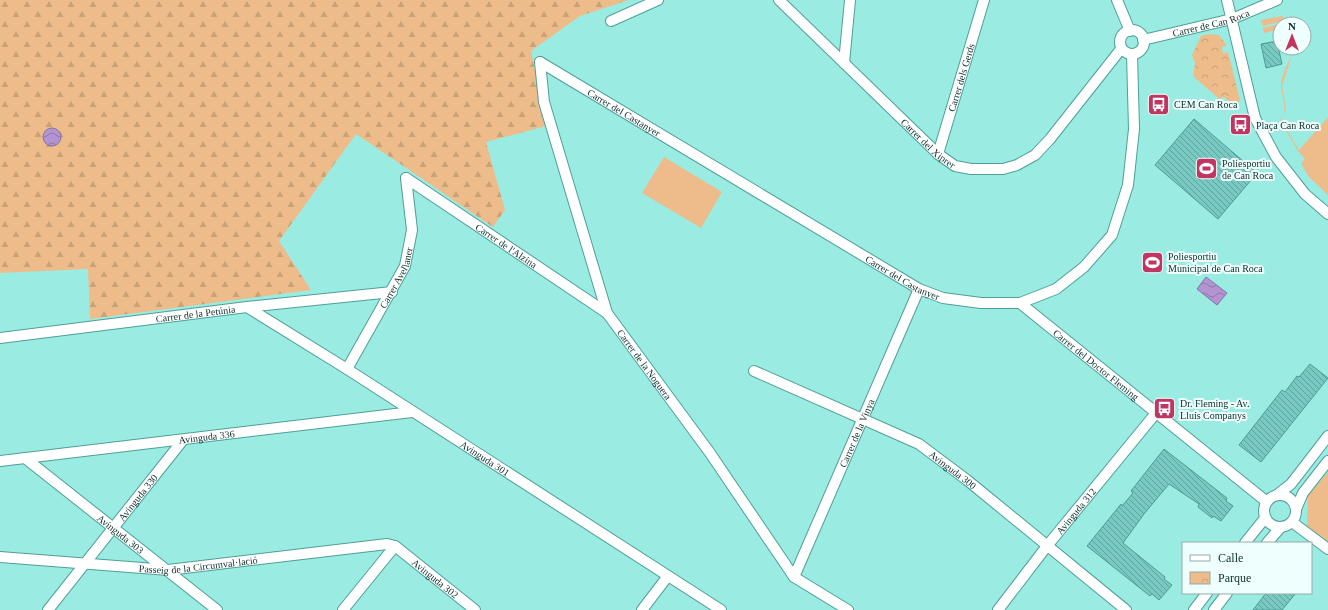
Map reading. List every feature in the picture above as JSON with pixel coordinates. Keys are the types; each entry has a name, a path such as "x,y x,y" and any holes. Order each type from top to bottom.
{"street":[{"path":"611,21 658,0"},
{"name":"Carrer del Xiprer","path":"779,0 938,154 955,166 971,169 1003,169 1017,165 1034,155 1050,140 1121,49"},
{"path":"844,63 850,0"},
{"name":"Carrer dels Gerds","path":"938,154 984,0"},
{"path":"1118,0 1130,31"},
{"path":"1228,0 1255,118 1276,158 1305,194 1328,214"},
{"name":"Carrer de Can Roca","path":"1143,40 1232,19 1277,0"},
{"path":"1130,31 1138,32 1143,40 1142,50 1132,54 1126,53 1121,49 1121,37 1130,31"},
{"name":"Carrer del Castanyer","path":"540,62 919,289 944,298 981,303 1020,303 1056,288 1084,267 1112,235 1128,185 1134,129 1132,54"},
{"name":"Carrer de la Noguera","path":"540,62 544,102 607,313 710,453 794,577 848,610"},
{"name":"Carrer de l'Alzina","path":"406,178 607,313"},
{"name":"Carrer Avellaner","path":"347,369 392,292 405,266 412,230 406,178"},
{"name":"Carrer de la Vinya","path":"794,577 919,289"},
{"name":"Carrer de la Petúnia","path":"0,338 248,307 392,292"},
{"name":"Carrer del Doctor Fleming","path":"1020,303 1267,502"},
{"name":"Avinguda 301","path":"248,307 721,610"},
{"name":"Avinguda 300","path":"754,371 919,444 967,480 1126,610"},
{"name":"Avinguda 336","path":"0,461 412,412"},
{"name":"Avinguda 312","path":"998,610 1047,546 1156,413"},
{"path":"1280,528 1271,525 1265,518 1264,509 1267,502 1291,484 1328,436"},
{"name":"Avinguda 330","path":"48,610 183,440"},
{"name":"Avinguda 303","path":"25,458 217,610"},
{"path":"1268,542 1280,528 1287,526 1292,522 1296,509 1304,493 1328,461"},
{"path":"1277,495 1290,498 1295,504 1296,509"},
{"path":"1246,542 1265,518"},
{"path":"1292,522 1328,549"},
{"name":"Passeig de la Circumval·lació","path":"0,557 168,570 387,544 395,546"},
{"path":"343,610 395,546"},
{"name":"Avinguda 302","path":"395,546 475,610"},
{"path":"642,610 668,576"},
{"path":"1194,610 1206,594"},
{"path":"1214,610 1226,594"}],"green space":[{"path":"0,0 629,0 580,16 531,51 546,126 486,142 505,210 493,227 356,134 279,241 311,290 90,319 88,269 0,273"},
{"path":"1272,18 1272,24 1263,26 1261,20"},
{"path":"1272,26 1272,31 1264,33 1263,28"},
{"path":"1208,34 1219,35 1227,46 1222,47 1223,54 1228,52 1240,100 1238,103 1232,104 1224,97 1219,99 1193,76 1195,63 1192,55 1201,36"},
{"path":"1292,56 1282,86 1286,108 1284,114 1285,108 1281,82 1286,66"},
{"path":"1282,117 1281,120 1299,150 1328,117 1328,195 1308,176 1301,163 1305,159 1298,151 1280,120"},
{"path":"664,157 722,192 701,228 642,193"},
{"path":"1328,472 1328,542 1307,526 1308,496"}],"water":[{"path":"52,128 58,131 61,137 58,143 52,146 46,143 43,137 46,131"},
{"path":"1206,277 1227,293 1217,305 1197,289"}],"building":[{"path":"1272,42 1272,56 1280,56 1282,64 1266,68 1261,44"},
{"name":"Poliesportiu de Can Roca","path":"1194,119 1257,173 1218,219 1155,165"},
{"path":"1310,364 1328,378 1261,462 1239,445 1282,390 1285,392 1297,376 1299,377"},
{"path":"1164,449 1227,498 1226,501 1233,506 1221,521 1213,516 1212,518 1198,507 1199,504 1169,484 1144,514 1123,543 1165,577 1164,579 1172,585 1159,600 1152,594 1150,596 1087,546 1121,504 1122,506 1133,493 1131,491"},
{"path":"1265,594 1295,594 1282,610 1253,610"}],"place":[{"name":"CEM Can Roca","path":"1159,104"},
{"name":"Plaça Can Roca","path":"1240,125"},
{"name":"Poliesportiu de Can Roca","path":"1206,169"},
{"name":"Poliesportiu Municipal de Can Roca","path":"1152,262"},
{"name":"Dr. Fleming - Av. Lluís Companys","path":"1165,409"}]}
